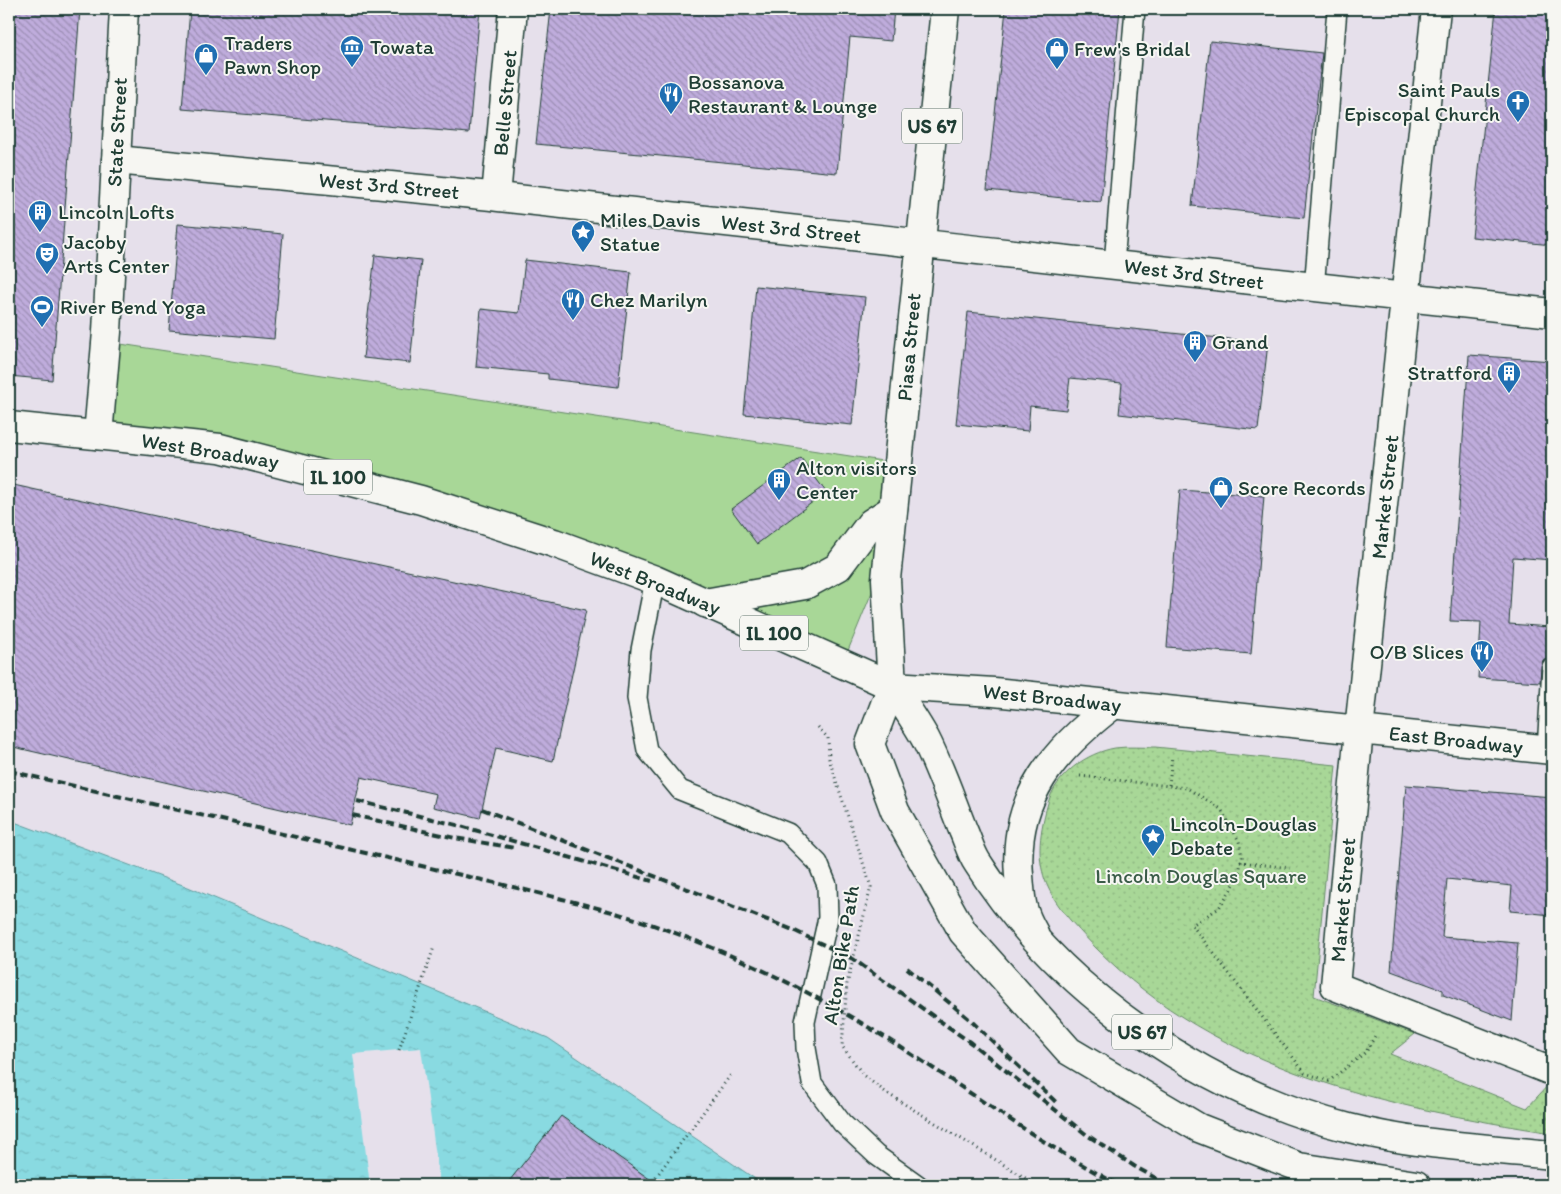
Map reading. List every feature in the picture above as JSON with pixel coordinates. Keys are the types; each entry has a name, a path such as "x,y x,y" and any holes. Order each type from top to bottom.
{"main road":[{"name":"State Street","path":"98,435 107,332 124,9"},
{"name":"Belle Street","path":"496,196 513,9"},
{"name":"Piasa Street","path":"892,686 886,579 919,243 945,9"},
{"name":"Market Street","path":"1386,1006 1336,986 1359,730 1436,9"},
{"name":"West 3rd Street","path":"116,160 496,196 1114,264 1314,289 1552,313"},
{"name":"West Broadway","path":"9,426 220,448 421,500 554,543 656,580 892,686 994,692 1359,730"},
{"path":"706,603 804,585 838,566 871,523 893,509"},
{"name":"US 67","path":"892,686 925,738 976,861 1013,911 1037,939 1078,981 1138,1030 1187,1062 1239,1089 1293,1111 1349,1128 1425,1143 1552,1155"},
{"name":"US 67","path":"892,686 870,744 895,811 963,932 1069,1051 1199,1128 1290,1164 1416,1185"},
{"path":"1037,939 1022,912 1018,862 1022,818 1034,787 1056,758 1090,723 1114,704"},
{"name":"East Broadway","path":"1359,730 1549,750"},
{"path":"1386,1006 1552,1071"}],"lane":[{"path":"1114,264 1135,9"},
{"path":"1314,289 1337,9"},
{"path":"656,580 641,650 637,698 647,750 680,790 788,833 818,863 827,884 828,918 805,1022 806,1048 812,1083 842,1123 876,1155 918,1185"},
{"path":"1549,750 1552,667"}],"path":[{"name":"Alton Bike Path","path":"818,727 828,738 829,759 871,887 847,984 842,1046 864,1076 888,1094 1037,1185"},
{"path":"1170,784 1172,756"},
{"path":"1075,775 1170,784 1187,788 1221,809 1239,841 1240,862 1238,878 1219,908 1192,925 1305,1073 1329,1082 1366,1052 1380,1028 1386,1006"},
{"path":"1240,862 1290,868"},
{"path":"399,1050 434,947"},
{"path":"653,1181 732,1073"}],"green space":[{"path":"114,343 889,462 874,587 847,653 644,563 108,424"},
{"name":"Lincoln Douglas Square","path":"1155,747 1336,765 1314,996 1415,1034 1390,1054 1527,1108 1550,1083 1552,1084 1552,1133 1490,1123 1367,1095 1308,1077 1250,1054 1195,1025 1144,990 1096,948 1066,915 1046,884 1040,849 1042,828 1048,803 1058,783 1083,760 1115,748"}],"water":[{"path":"9,820 188,887 548,1038 764,1185 9,1185"}],"pier":[{"path":"421,1048 440,1185 370,1185 353,1054"}],"building":[{"path":"9,9 80,9 52,380 9,376"},
{"path":"190,9 480,9 469,133 182,109"},
{"path":"551,9 894,9 891,41 850,37 837,173 536,144"},
{"name":"Frew's Bridal","path":"1006,9 1120,9 1101,202 987,190"},
{"name":"Saint Pauls Episcopal Church","path":"1496,9 1552,9 1552,245 1472,237"},
{"path":"1210,41 1322,53 1304,218 1192,206"},
{"path":"178,224 283,234 274,339 169,330"},
{"path":"375,255 421,260 410,363 363,358"},
{"path":"525,260 631,272 618,387 548,379 548,374 476,367 481,309 519,313"},
{"path":"756,286 865,297 852,425 744,414"},
{"path":"968,312 1268,343 1258,430 1119,414 1122,383 1070,378 1066,410 1030,406 1028,431 956,424"},
{"path":"1469,355 1552,361 1552,560 1513,557 1509,624 1550,627 1548,657 1543,660 1541,666 1540,682 1478,678 1481,622 1450,621"},
{"name":"Alton visitors Center","path":"801,458 826,492 757,544 731,509"},
{"path":"9,484 586,610 553,761 496,748 480,818 433,807 436,794 361,777 350,825 9,746"},
{"path":"1180,490 1264,496 1251,654 1167,647"},
{"path":"1406,785 1552,797 1552,915 1510,911 1512,886 1447,879 1442,937 1518,943 1512,1021 1443,995 1443,990 1391,971"},
{"path":"561,1116 658,1185 506,1185"}],"railway":[{"path":"9,771 513,887 587,905 659,927 707,945 753,966 799,988 844,1013 913,1055 1015,1123 1119,1185"},
{"path":"357,801 457,825 652,881"},
{"path":"482,809 793,930 853,959 971,1043 1087,1135 1134,1166 1168,1185"},
{"path":"352,815 455,838 515,848"},
{"path":"907,968 968,1018 1058,1104"}],"place":[{"name":"Towata","path":"352,68"},
{"name":"Frew's Bridal","path":"1057,70"},
{"name":"Traders Pawn Shop","path":"206,76"},
{"name":"Bossanova Restaurant & Lounge","path":"671,115"},
{"name":"Saint Pauls Episcopal Church","path":"1518,123"},
{"name":"Lincoln Lofts","path":"40,233"},
{"name":"Miles Davis Statue","path":"583,253"},
{"name":"Jacoby Arts Center","path":"47,275"},
{"name":"Chez Marilyn","path":"573,321"},
{"name":"River Bend Yoga","path":"42,328"},
{"name":"Grand","path":"1195,363"},
{"name":"Stratford","path":"1509,394"},
{"name":"Alton visitors Center","path":"779,501"},
{"name":"Score Records","path":"1221,509"},
{"name":"O/B Slices","path":"1482,673"},
{"name":"Lincoln-Douglas Debate","path":"1153,857"}]}
